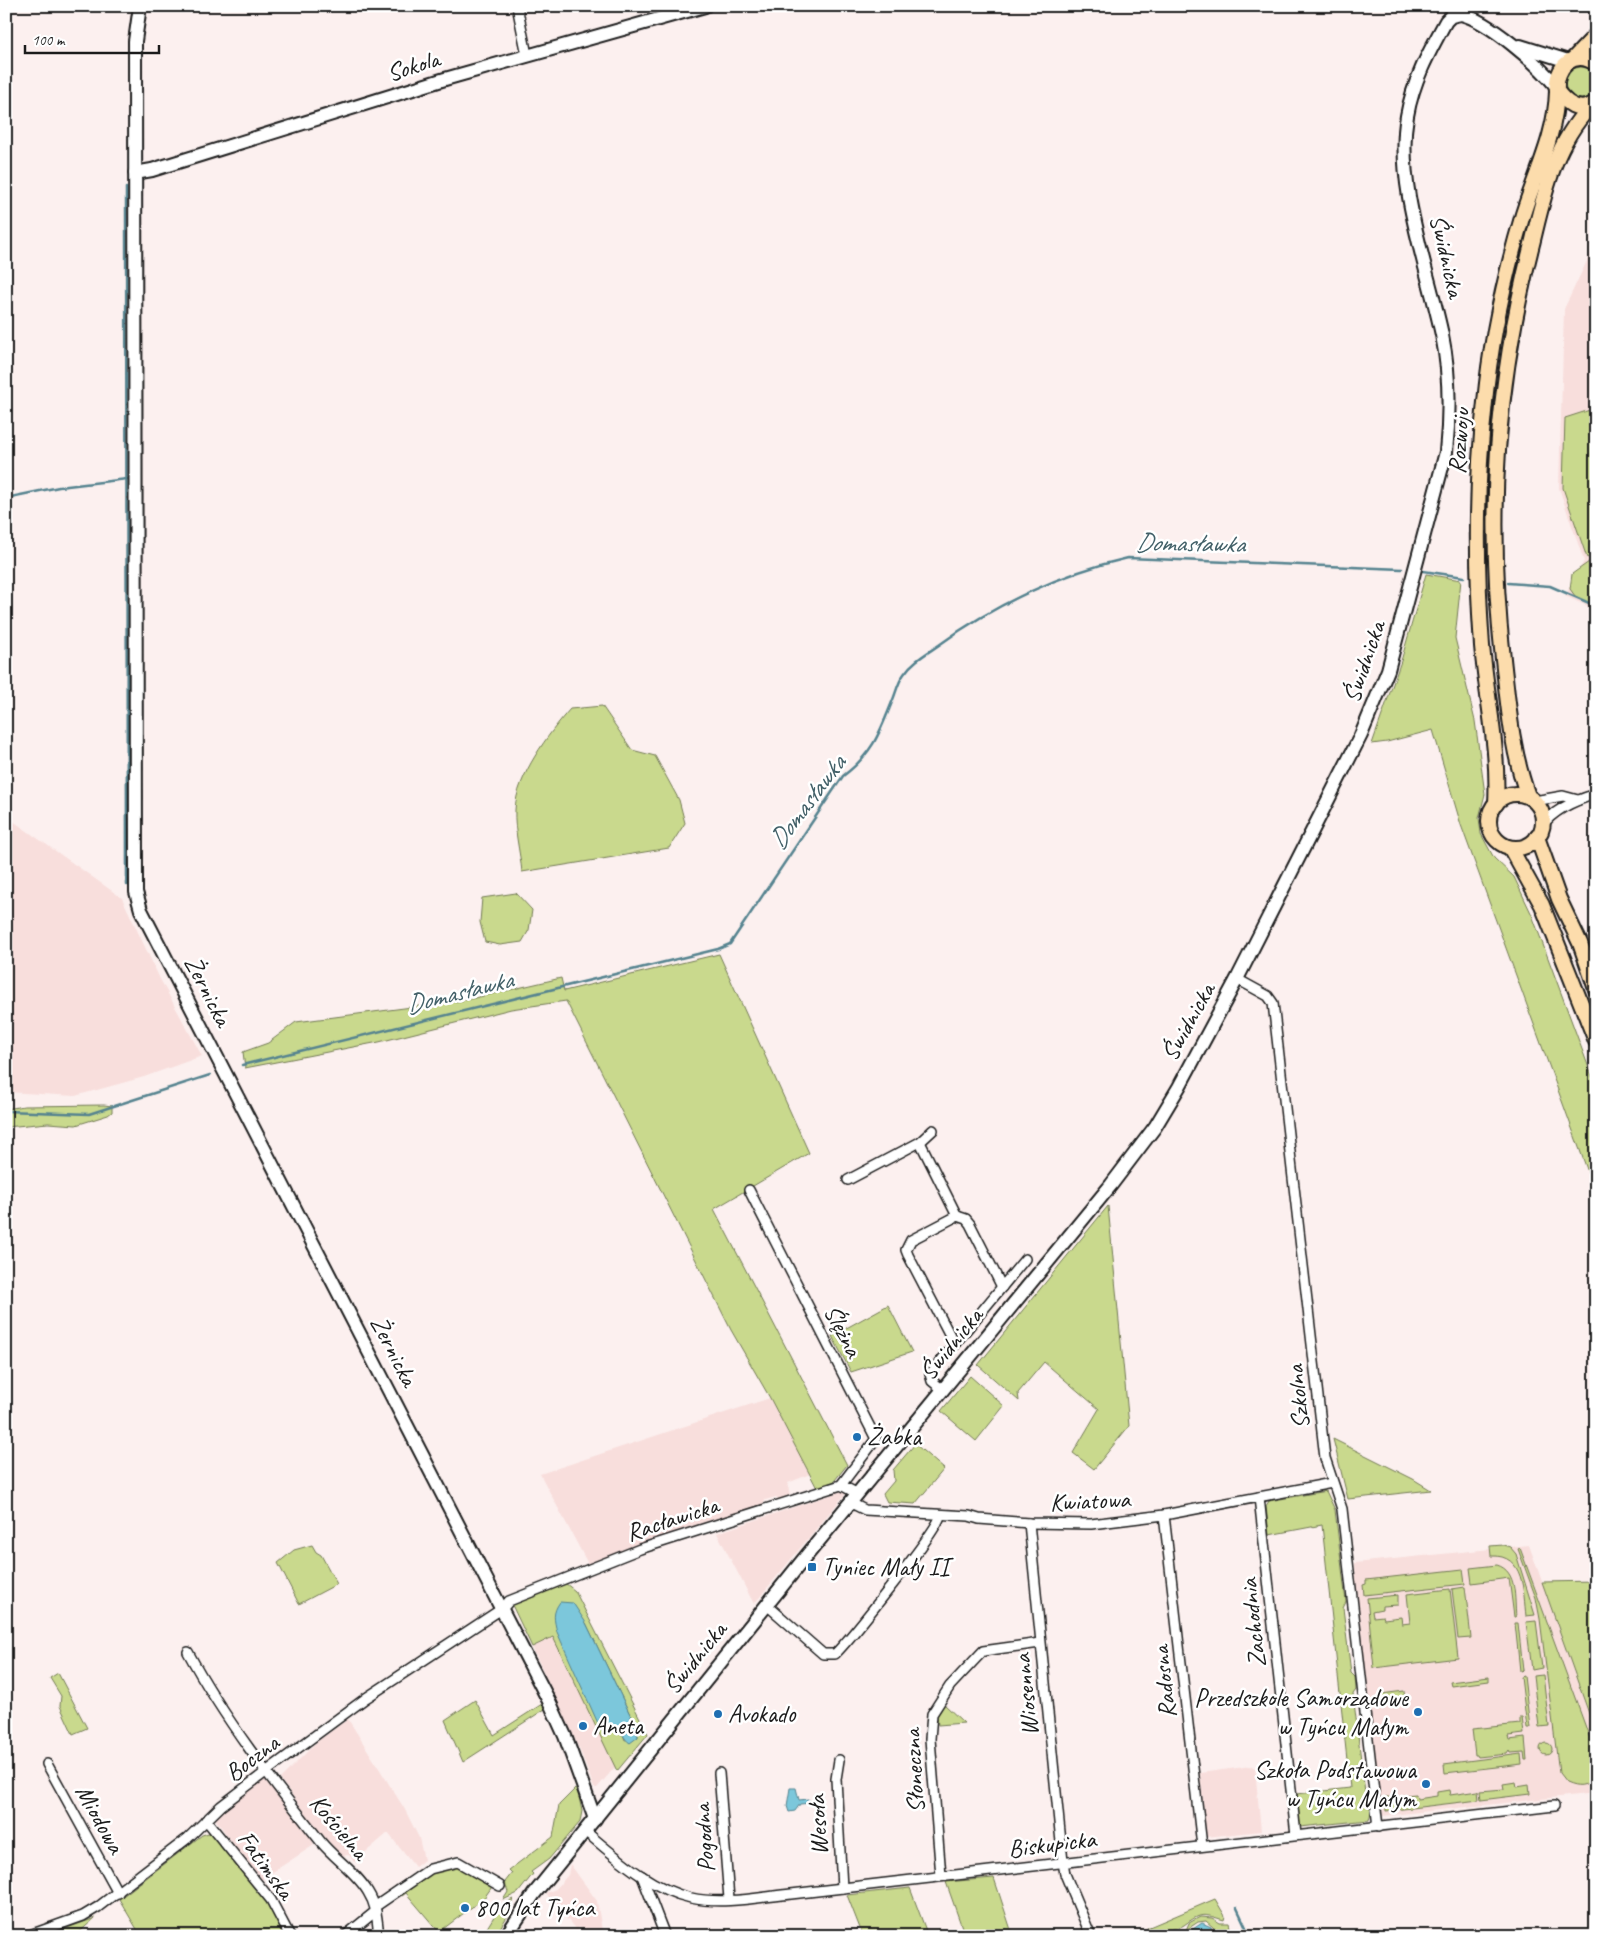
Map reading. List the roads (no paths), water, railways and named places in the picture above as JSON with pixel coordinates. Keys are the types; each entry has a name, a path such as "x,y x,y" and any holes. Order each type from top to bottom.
{"main road":[{"name":"Rozwoju","path":"1496,804 1495,736 1484,665 1481,627 1478,497 1487,380 1502,299 1519,228 1553,126 1558,74 1596,35"},
{"path":"1571,60 1583,58 1596,64"},
{"path":"1557,88 1570,105 1582,108 1593,104"},
{"name":"Rozwoju","path":"1531,798 1511,722 1499,624 1494,525 1498,436 1510,335 1540,212 1562,144 1570,130 1593,104"},
{"path":"1596,989 1580,943 1559,899 1540,831 1542,816 1531,798 1508,795 1496,804 1490,816 1492,833 1498,842 1511,849 1542,904 1596,1041"},
{"path":"1511,849 1528,844 1540,831"}],"street":[{"name":"Żernicka","path":"140,6 135,41 134,844 136,892 141,910 502,1608 565,1736 594,1819"},
{"path":"517,6 527,55"},
{"name":"Sokola","path":"135,173 152,170 527,55 705,6"},
{"name":"Świdnicka","path":"506,1936 518,1916 594,1819 767,1604 1111,1185 1155,1127 1237,980 1377,700 1397,638 1446,452 1449,428 1448,376 1442,336 1407,178 1404,145 1406,117 1416,76 1446,22 1457,10 1506,40 1540,66 1557,88"},
{"name":"Świdnicka","path":"1506,40 1540,54 1571,60"},
{"path":"1540,831 1550,816 1578,800 1596,794"},
{"path":"1531,798 1563,796 1578,800"},
{"name":"Szkolna","path":"1237,980 1268,996 1273,1003 1325,1458 1342,1509 1378,1827"},
{"path":"848,1180 920,1142 933,1130"},
{"path":"920,1142 957,1216 966,1219 970,1224 1002,1287"},
{"name":"Ślężna","path":"749,1190 876,1439 841,1485"},
{"path":"955,1345 906,1250 911,1240 957,1216"},
{"path":"943,1390 932,1381 930,1374 1025,1259"},
{"name":"Kwiatowa","path":"854,1498 865,1510 940,1516 969,1516 1029,1524 1091,1524 1164,1514 1332,1483"},
{"path":"841,1485 854,1498"},
{"name":"Racławicka","path":"502,1608 509,1601 529,1592 640,1549 841,1485"},
{"name":"Zachodnia","path":"1259,1497 1296,1835"},
{"name":"Radosna","path":"1164,1514 1202,1846"},
{"path":"767,1604 823,1654 835,1654 921,1547 940,1522 940,1516"},
{"name":"Wiosenna","path":"1029,1524 1063,1862 1091,1936"},
{"name":"Boczna","path":"27,1936 82,1916 118,1893 188,1838 221,1806 267,1771 366,1698 502,1608"},
{"name":"Słoneczna","path":"941,1876 930,1739 932,1714 950,1686 983,1651 1040,1643"},
{"name":"Kościelna","path":"188,1652 207,1687 267,1771 323,1844 367,1890 376,1909 379,1936"},
{"name":"Wesoła","path":"839,1760 836,1779 842,1888"},
{"name":"Miodowa","path":"47,1764 118,1893"},
{"name":"Pogodna","path":"719,1774 729,1899"},
{"name":"Biskupicka","path":"585,1831 642,1876 691,1898 729,1899 842,1888 1554,1806"},
{"name":"Fatimska","path":"206,1820 271,1900 290,1936"},
{"path":"345,1936 376,1909 430,1870 458,1862 500,1886"},
{"path":"642,1876 665,1936"}],"water":[{"path":"560,1602 573,1603 586,1623 637,1729 638,1737 630,1743 616,1726 601,1730 557,1632 554,1616"},
{"path":"790,1788 796,1788 799,1800 808,1799 812,1803 800,1804 795,1811 789,1812 787,1806"},
{"path":"1202,1923 1211,1927 1213,1936 1175,1936 1187,1933"}],"waterway":[{"path":"126,188 127,885"},
{"path":"6,498 59,487 127,479"},
{"name":"Domasławka","path":"242,1065 718,949 730,944 843,776 861,760 874,743 900,680 908,669 916,661 960,630 1029,592 1078,572 1128,558 1402,569"},
{"name":"Domasławka","path":"1423,571 1464,577"},
{"name":"Domasławka","path":"1508,583 1550,586 1596,606"},
{"name":"Domasławka","path":"6,1111 89,1114 210,1075"},
{"path":"1237,1908 1250,1936"}],"place":[{"name":"Żabka","path":"857,1437"},
{"name":"Tyniec Mały II","path":"812,1567"},
{"name":"Przedszkole Samorządowe w Tyńcu Małym","path":"1418,1712"},
{"name":"Avokado","path":"718,1714"},
{"name":"Aneta","path":"583,1726"},
{"name":"Szkoła Podstawowa w Tyńcu Małym","path":"1426,1784"},
{"name":"800 lat Tyńca","path":"465,1908"}]}
